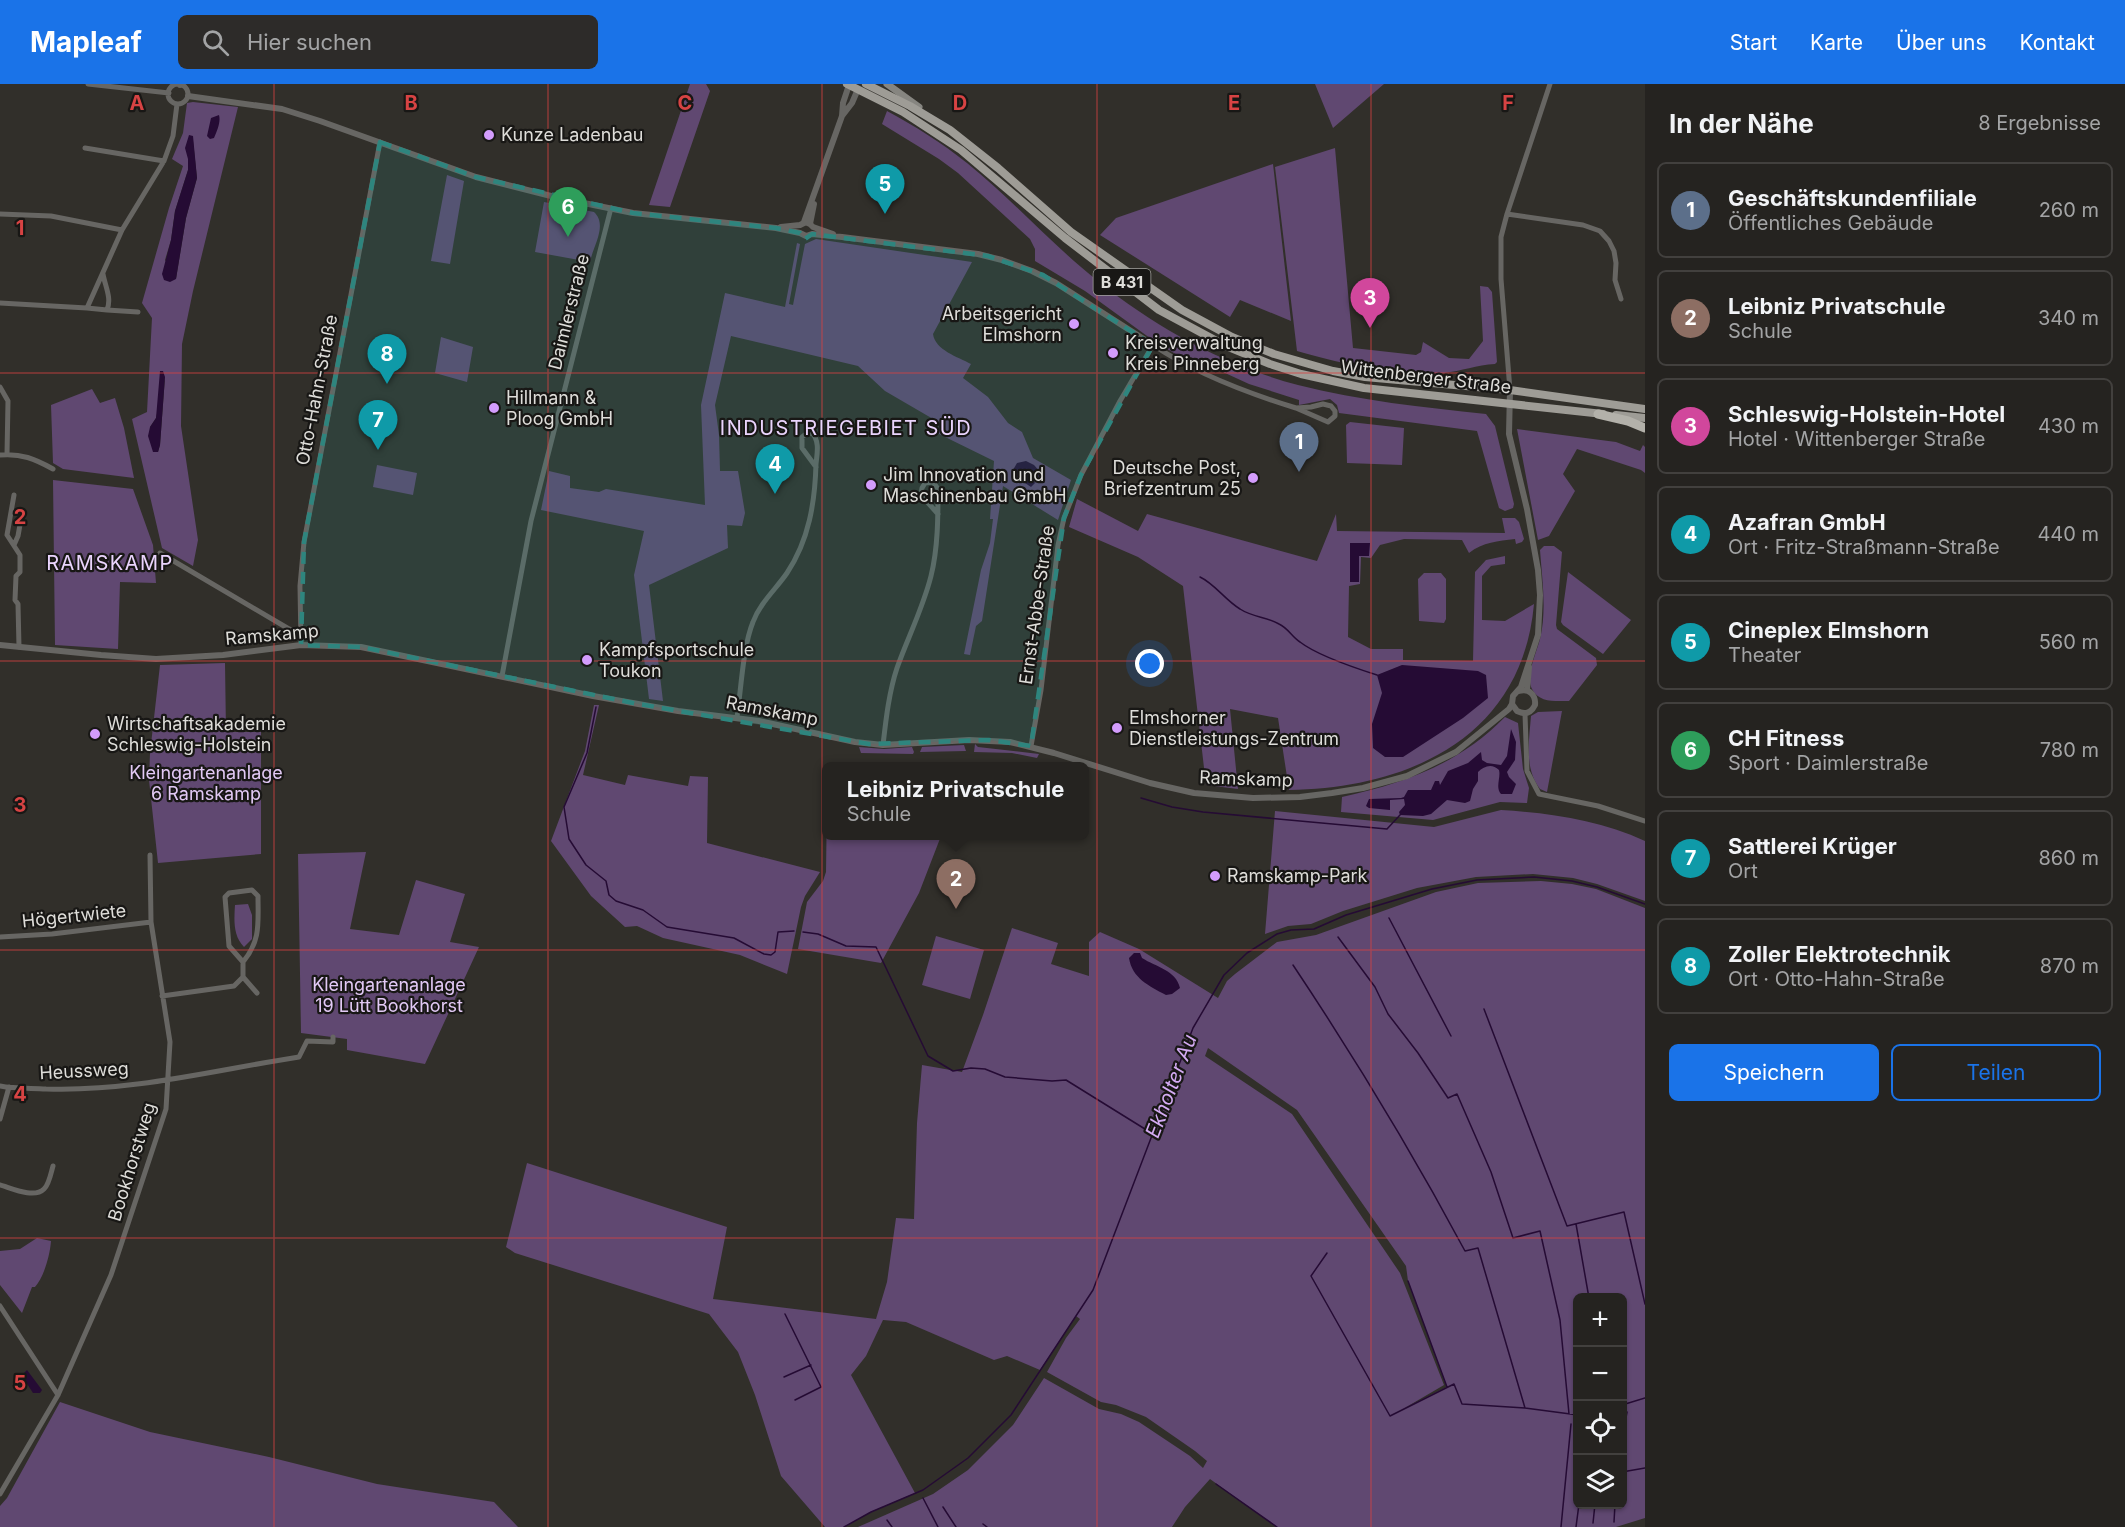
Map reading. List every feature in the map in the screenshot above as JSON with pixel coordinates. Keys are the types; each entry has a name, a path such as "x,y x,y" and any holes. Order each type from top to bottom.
{"highway":[{"path":"1599,414 1645,428"}],"main road":[{"name":"Wittenberger Straße","path":"866,84 935,120 970,145 1071,232 1182,310 1232,337 1274,354 1333,371 1426,384 1510,390 1645,409"},
{"path":"887,84 935,120"},
{"name":"Wittenberger Straße","path":"853,85 903,112 961,150 1065,238 1159,310 1226,346 1301,374 1364,388 1645,418"}],"street":[{"path":"88,84 169,93"},
{"path":"180,84 187,90 188,96 185,101 177,104 170,99 169,93 174,86 180,84"},
{"path":"1510,390 1499,257 1501,237 1550,84"},
{"path":"807,228 814,198 842,116 843,103 853,85"},
{"path":"188,96 282,109 476,177 559,198 633,213 776,228 807,228 842,237 978,254 1021,266 1056,283 1153,345 1226,383 1296,408 1322,421 1330,421 1335,416 1334,409 1328,405 1296,408"},
{"path":"87,308 122,230 164,161 173,136 177,104"},
{"name":"Otto-Hahn-Straße","path":"301,645 300,581 304,542 380,142"},
{"path":"85,148 164,161"},
{"name":"Daimlerstraße","path":"502,676 531,521 611,208"},
{"path":"0,214 22,213 51,216 122,230"},
{"path":"1507,213 1583,225 1600,231 1614,251 1615,280 1621,299"},
{"path":"103,273 109,299 107,310"},
{"path":"0,303 138,312"},
{"name":"Ernst-Abbe-Straße","path":"1031,746 1041,690 1058,545 1064,518 1089,460 1153,345"},
{"path":"0,387 8,401 7,454"},
{"name":"Ramskamp","path":"1089,764 1150,783 1194,793 1261,798 1300,797 1363,788 1407,776 1435,764 1456,752 1512,704 1513,696 1519,691 1538,634 1540,595 1530,527 1509,434 1510,390"},
{"path":"736,717 751,626 800,549 813,506 816,467 817,438 812,433 806,434 802,437 801,446 816,467"},
{"path":"0,455 34,458 53,469"},
{"path":"883,745 892,687 931,579 936,549 938,514 937,485 933,482 925,483 921,495 938,514"},
{"path":"14,495 7,535 20,555 20,572 16,576 15,600 18,604 18,647"},
{"path":"14,544 21,519"},
{"name":"Ramskamp","path":"160,552 289,629 300,632"},
{"name":"Ramskamp","path":"0,645 101,655 163,658 223,655 301,645 361,647 657,708 736,717 846,741 883,745 978,740 1010,742 1082,762"},
{"name":"Ramskamp","path":"1525,714 1533,710 1536,701 1527,690 1529,662"},
{"path":"1519,691 1527,690"},
{"path":"1512,704 1517,711 1525,714 1527,771 1539,794 1598,806 1645,821"},
{"name":"Bookhorstweg","path":"0,1494 58,1395 111,1275 166,1109 170,1042 151,922 150,855"},
{"path":"243,962 252,951 258,936 258,896 252,890 230,893 225,897 230,946 243,962 243,977 257,993"},
{"name":"Högertwiete","path":"0,937 52,934 151,922"},
{"path":"162,996 234,986 243,977"},
{"name":"Heussweg","path":"0,1086 63,1089 108,1087 169,1080 299,1057 307,1041 333,1042 333,1037"},
{"path":"0,1119 9,1087"},
{"path":"0,1185 27,1193 40,1192 46,1188 53,1166"},
{"path":"0,1306 58,1395"}],"highlighted area":[{"path":"380,142 476,177 633,213 776,228 800,233 805,239 812,234 988,256 1043,275 1153,345 1081,475 1064,518 1031,746 989,740 869,744 633,703 361,647 301,645 304,542"}],"green space":[{"path":"690,84 706,84 710,91 670,207 649,205"},
{"path":"1315,84 1384,84 1333,128"},
{"path":"187,103 238,107 182,344 181,426 198,540 193,566 162,548 132,419 147,412 152,318 142,303 183,166 172,159 183,133","holes":["193,141 197,178 186,218 176,279 165,260","165,377 160,445 158,452 150,427 156,418"]},
{"path":"887,111 928,135 967,163 1048,238 1120,298 1193,344 1271,377 1321,391 1415,406 1486,414 1495,426 1514,504 1513,508 1505,511 1499,508 1477,431 1339,413 1337,405 1330,399 1299,405 1299,400 1249,384 1186,355 1184,359 1154,341 1085,291 1035,261 1035,249 1030,239 958,173 882,124"},
{"path":"1335,148 1353,348 1416,355 1421,352 1423,342 1449,358 1469,359 1483,341 1480,286 1488,287 1492,292 1497,362 1495,364 1444,373 1408,373 1351,365 1297,351 1275,167"},
{"path":"1273,164 1291,321 1240,300 1230,317 1100,235 1116,218"},
{"path":"447,175 464,181 450,264 431,261"},
{"path":"544,202 594,212 598,217 600,229 590,262 535,252"},
{"path":"816,239 972,262 933,334 935,340 942,349 971,364 963,378 988,397 1008,423 1022,432 1033,458 1071,480 1058,520 1003,486 982,621 976,626 970,655 964,654 981,570 990,543 993,519 990,519 994,461 939,434 940,423 885,391 858,366 731,336 715,405 720,471 738,471 745,513 742,526 727,525 728,548 649,585 663,701 649,699 634,575 644,531 541,510 549,471 570,476 570,488 599,492 606,489 705,505 701,405 725,293 785,307 797,243 800,244 789,304 793,305 805,244"},
{"path":"441,337 473,347 467,382 435,373"},
{"path":"92,389 100,403 115,398 124,428 134,478 63,469 53,463 51,405"},
{"path":"1350,422 1404,428 1402,465 1347,463 1346,425"},
{"path":"1517,429 1616,442 1640,451 1643,445 1645,447 1645,473 1577,449 1563,474 1575,491 1549,536 1538,540"},
{"path":"377,465 417,473 413,495 373,487"},
{"path":"53,480 133,489 153,545 156,583 120,582 118,649 55,645"},
{"path":"1077,499 1138,531 1147,514 1317,561 1336,514 1337,531 1505,533 1502,518 1515,518 1519,522 1524,539 1516,544 1515,539 1497,541 1480,546 1469,553 1462,540 1404,539 1380,545 1371,558 1361,557 1360,584 1349,586 1348,637 1371,649 1403,649 1403,660 1473,661 1475,572 1486,560 1505,556 1505,564 1491,566 1482,576 1482,620 1505,621 1534,604 1525,650 1508,689 1483,721 1452,746 1417,765 1377,779 1334,787 1289,790 1278,718 1230,709 1238,789 1206,785 1183,586 1138,557 1069,527"},
{"path":"1544,546 1554,546 1562,552 1557,629 1596,658 1597,665 1569,701 1543,699 1535,694 1530,683 1542,628 1543,594 1540,550"},
{"path":"1568,572 1631,620 1603,654 1561,622"},
{"path":"1424,573 1441,573 1446,579 1446,619 1444,623 1419,621 1418,579"},
{"name":"Kleingartenanlage 6 Ramskamp","path":"225,663 226,732 261,732 261,854 158,863 149,780 160,665"},
{"path":"594,705 599,705 583,775 625,785 628,775 688,786 690,776 708,777 707,843 820,872 801,907 787,974 740,955 663,938 637,926 625,927 591,896 551,841 585,751"},
{"path":"1562,711 1547,792 1540,789 1535,781 1530,764 1531,716 1538,712"},
{"path":"1505,717 1518,723 1523,769 1529,788 1527,803 1500,802 1433,820 1341,812 1342,797 1388,785 1430,769 1469,747"},
{"path":"975,744 978,747 1039,754 1037,758 1012,753 974,752"},
{"path":"964,745 966,751 920,752 922,747"},
{"path":"859,747 884,749 912,747 914,752 913,754 861,753"},
{"path":"1501,810 1538,813 1593,823 1645,841 1645,901 1573,878 1533,874 1476,877 1417,888 1343,911 1311,924 1288,926 1265,934 1275,811 1434,827"},
{"path":"826,840 939,840 919,893 881,963 798,949 807,902 823,881 826,872"},
{"name":"Kleingartenanlage 19 Lütt Bookhorst","path":"366,852 350,929 399,935 416,880 465,894 450,942 479,947 425,1064 347,1050 347,1039 301,1033 298,854"},
{"path":"1541,881 1596,889 1645,908 1645,1518 1616,1527 1277,1527 1210,1479 1185,1507 1172,1527 858,1527 933,1494 968,1470 1013,1425 1044,1378 1099,1409 1121,1414 1139,1422 1190,1456 1203,1468 1207,1461 1146,1417 1116,1405 1101,1402 1047,1372 1066,1338 1080,1319 1076,1316 1040,1370 1007,1356 994,1360 906,1322 883,1320 866,1356 851,1375 915,1493 871,1512 844,1527 825,1527 781,1476 755,1395 738,1352 709,1314 515,1253 506,1247 527,1163 727,1227 713,1299 876,1319 887,1282 896,1218 914,1219 917,1123 922,1065 962,1072 1012,928 1058,943 1051,964 1089,976 1089,942 1100,932 1139,949 1218,998 1227,981 1277,942 1316,935 1436,892 1478,883","holes":["1208,1048 1297,1110 1406,1266 1408,1281 1447,1387 1403,1409 1444,1385 1400,1273 1292,1114 1205,1056"]},
{"path":"248,904 252,915 252,939 244,947 236,933 235,905"},
{"path":"936,936 984,950 970,999 922,985"},
{"path":"37,1238 51,1241 49,1253 41,1278 35,1287 32,1287 22,1313 0,1285 0,1251 20,1249"},
{"path":"60,1402 150,1432 269,1457 377,1484 494,1502 518,1527 0,1527 0,1506 7,1498"}],"shaded area":[{"path":"219,115 219,124 214,138 210,139 207,136 211,118"},
{"path":"189,135 193,136 197,178 186,218 176,279 170,282 164,280 162,274 171,240 175,211 188,170 185,148"},
{"path":"160,371 163,371 165,377 160,445 158,452 153,452 148,436 150,427 156,418"},
{"path":"1026,461 1034,465 1041,473 1039,479 1033,479 1035,483 1031,487 1019,479 1013,470 1017,463"},
{"path":"1350,543 1370,543 1369,556 1359,556 1359,582 1350,582"},
{"path":"1402,665 1478,671 1486,675 1488,698 1463,718 1403,757 1385,757 1373,748 1372,724 1382,693 1377,675"},
{"path":"1511,729 1516,742 1515,760 1507,772 1516,784 1512,794 1501,794 1498,788 1499,770 1488,766 1478,772 1478,781 1470,801 1465,803 1447,800 1431,814 1423,816 1400,815 1399,812 1405,805 1404,799 1390,800 1390,810 1366,806 1369,799 1401,798 1408,790 1431,790 1435,781 1439,781 1440,785 1448,771 1468,763 1481,752 1482,760 1501,765 1507,756"},
{"path":"1134,953 1140,953 1142,958 1170,973 1180,988 1166,995 1142,981 1134,971 1129,958"},
{"path":"27,1370 42,1390 40,1393 33,1393 24,1379 20,1377"}],"waterway":[{"path":"1200,577 1240,609 1282,626 1297,640 1317,652 1377,675"},
{"path":"596,707 587,753 564,807 569,839 586,865 606,881 609,895 616,901 643,910 667,927 734,938 764,954 771,955 775,952 778,932 794,931"},
{"path":"1141,798 1172,807 1203,812 1387,829 1400,815"},
{"name":"Ekholter Au","path":"844,1527 871,1512 923,1490 968,1458 1011,1415 1093,1290 1193,1028 1224,975 1247,953 1277,934 1291,930 1314,929 1346,915 1432,889 1477,880 1534,877 1572,881 1645,904"},
{"path":"1389,918 1451,1036"},
{"path":"803,932 818,934 846,946 876,947 928,1056 953,1071 971,1068 985,1069 1005,1077 1066,1080 1153,1134"},
{"path":"1338,937 1375,987 1388,1014 1448,1098 1457,1094 1491,1172 1513,1238 1540,1231 1560,1320 1569,1414"},
{"path":"1293,965 1382,1106 1465,1251 1478,1248 1525,1408"},
{"path":"1484,1009 1567,1226 1624,1212 1645,1304"},
{"path":"1576,1224 1588,1293"},
{"path":"1327,1253 1311,1276 1390,1416 1454,1384 1462,1404 1525,1408 1573,1414"},
{"path":"1408,1281 1447,1387"},
{"path":"785,1314 821,1387 795,1400"},
{"path":"784,1377 811,1365"},
{"path":"1627,1403 1645,1398"},
{"path":"1561,1527 1571,1424"},
{"path":"1627,1471 1645,1468"},
{"path":"1216,1484 1277,1527"},
{"path":"923,1498 938,1527"},
{"path":"943,1507 956,1527"},
{"path":"1576,1527 1578,1509"},
{"path":"1593,1523 1594,1509"},
{"path":"1614,1522 1615,1509"},
{"path":"887,1520 892,1527"},
{"path":"983,1524 987,1527"}],"place":[{"name":"Kunze Ladenbau","path":"489,135"},
{"name":"Cineplex Elmshorn","path":"885,214"},
{"name":"CH Fitness","path":"568,237"},
{"name":"Arbeitsgericht Elmshorn","path":"1074,324"},
{"name":"Schleswig-Holstein-Hotel","path":"1370,328"},
{"name":"Kreisverwaltung Kreis Pinneberg","path":"1113,353"},
{"name":"Zoller Elektrotechnik","path":"387,384"},
{"name":"Hillmann & Ploog GmbH","path":"494,408"},
{"name":"Sattlerei Krüger","path":"378,450"},
{"name":"Geschäftskundenfiliale","path":"1299,472"},
{"name":"Deutsche Post, Briefzentrum 25","path":"1253,478"},
{"name":"Jim Innovation und Maschinenbau GmbH","path":"871,485"},
{"name":"Azafran GmbH","path":"775,494"},
{"name":"Kampfsportschule Toukon","path":"587,660"},
{"name":"Elmshorner Dienstleistungs-Zentrum","path":"1117,728"},
{"name":"Wirtschaftsakademie Schleswig-Holstein","path":"95,734"},
{"name":"Ramskamp-Park","path":"1215,876"},
{"name":"Leibniz Privatschule","path":"956,909"}],"district":[{"name":"INDUSTRIEGEBIET SÜD","path":"846,428"},
{"name":"RAMSKAMP","path":"110,563"}]}
